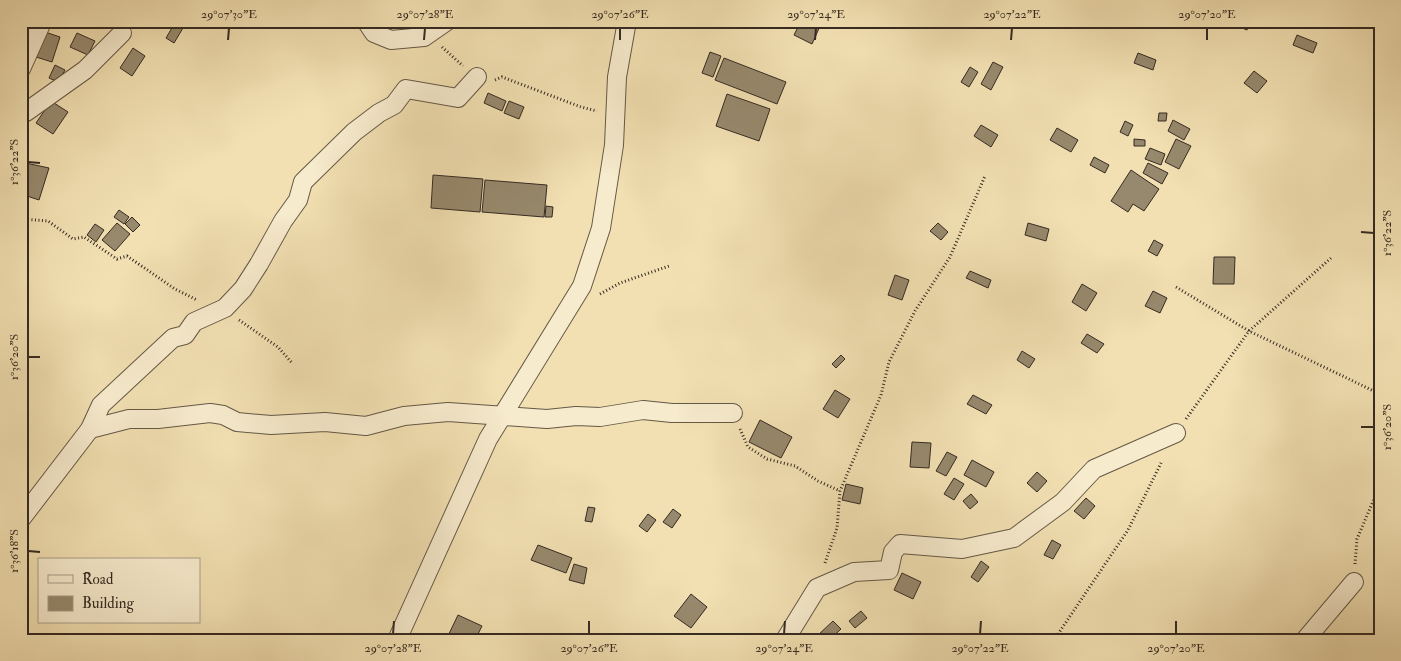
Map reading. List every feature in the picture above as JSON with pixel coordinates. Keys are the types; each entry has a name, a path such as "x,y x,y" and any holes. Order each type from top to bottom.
{"street":[{"path":"366,21 374,33 391,40 424,37 447,21"},
{"path":"397,640 488,439 582,286 601,228 614,145 617,77 626,21"},
{"path":"21,69 42,22"},
{"path":"21,111 26,112 85,70 122,33"},
{"path":"21,519 90,429 101,405 173,338 185,335 194,322 219,310 243,289 283,221 298,200 303,182 354,132 379,113 394,105 406,89 458,98 477,77"},
{"path":"90,429 129,419 158,419 210,413 223,415 238,422 271,425 325,422 366,426 404,416 448,412 546,420 576,416 600,417 643,410 672,414 733,413"},
{"path":"785,640 817,588 854,572 889,570 893,552 900,544 962,549 1014,538 1062,502 1094,469 1176,433"},
{"path":"1306,640 1354,582"}],"path":[{"path":"430,32 447,54 489,84 502,77 581,107 615,115"},
{"path":"817,588 837,528 840,490 881,395 889,362 915,311 950,256 984,176"},
{"path":"21,219 48,221 73,239 84,237 118,259 127,256 175,289 189,294 219,310 278,347 292,363"},
{"path":"577,295 589,298 620,283 669,266"},
{"path":"1176,287 1249,331 1380,394"},
{"path":"733,413 748,447 767,459 795,466 818,481 840,490"},
{"path":"1354,582 1357,539 1380,485"}],"building":[{"path":"176,21 186,23 174,43 166,38"},
{"path":"801,21 821,24 812,44 794,35"},
{"path":"1231,21 1251,21 1247,30 1230,23"},
{"path":"45,32 60,37 52,62 36,57"},
{"path":"77,33 95,41 88,55 70,47"},
{"path":"1297,35 1317,43 1313,53 1293,45"},
{"path":"133,48 145,56 132,76 120,68"},
{"path":"710,52 721,56 713,77 702,73"},
{"path":"1138,53 1156,60 1153,70 1134,63"},
{"path":"724,58 786,82 777,104 715,80"},
{"path":"993,62 1003,67 991,90 981,84"},
{"path":"55,65 65,70 58,82 49,78"},
{"path":"970,67 978,72 969,87 961,82"},
{"path":"1254,71 1267,81 1257,93 1244,83"},
{"path":"488,93 506,101 502,111 484,103"},
{"path":"727,94 770,109 759,141 716,126"},
{"path":"51,101 68,112 53,134 36,123"},
{"path":"509,101 524,107 519,119 504,113"},
{"path":"1159,113 1167,113 1166,121 1158,121"},
{"path":"1173,120 1190,129 1184,140 1168,131"},
{"path":"1125,121 1133,125 1128,136 1120,132"},
{"path":"981,125 998,135 991,147 974,136"},
{"path":"1057,128 1078,140 1071,152 1050,140"},
{"path":"1134,139 1145,140 1145,146 1134,146"},
{"path":"1176,139 1191,146 1179,169 1165,162"},
{"path":"1150,148 1165,154 1161,165 1145,159"},
{"path":"1094,157 1109,165 1105,173 1090,165"},
{"path":"21,162 49,168 39,200 21,194 23,184 21,184"},
{"path":"1148,163 1168,173 1162,184 1143,173"},
{"path":"1131,170 1159,189 1144,211 1133,204 1128,212 1111,201"},
{"path":"433,175 483,179 480,212 431,208"},
{"path":"485,180 547,185 544,217 482,212"},
{"path":"546,206 553,207 552,217 545,217"},
{"path":"119,210 129,217 124,224 114,217"},
{"path":"132,217 140,225 133,232 125,224"},
{"path":"117,223 130,234 115,251 102,240"},
{"path":"938,223 948,232 941,240 930,231"},
{"path":"1028,223 1049,229 1046,241 1025,235"},
{"path":"95,224 104,230 96,242 87,235"},
{"path":"1154,240 1163,245 1157,256 1148,251"},
{"path":"1214,257 1235,257 1234,284 1213,284"},
{"path":"970,271 991,280 988,288 966,278"},
{"path":"895,275 909,280 902,300 888,295"},
{"path":"1082,284 1097,293 1086,311 1072,302"},
{"path":"1153,291 1167,298 1160,313 1145,306"},
{"path":"1087,334 1104,344 1097,353 1081,343"},
{"path":"1022,351 1035,359 1029,368 1017,360"},
{"path":"841,355 845,359 836,368 832,364"},
{"path":"835,390 850,399 838,418 823,409"},
{"path":"973,395 992,405 986,414 967,404"},
{"path":"760,420 792,437 781,458 749,442"},
{"path":"912,442 931,443 929,468 910,467"},
{"path":"947,452 957,457 946,476 936,471"},
{"path":"972,460 994,472 986,487 964,475"},
{"path":"1037,472 1047,481 1037,492 1027,483"},
{"path":"954,478 964,484 954,500 944,494"},
{"path":"846,484 863,488 860,504 842,500"},
{"path":"971,494 978,502 970,509 963,501"},
{"path":"1086,498 1095,506 1084,519 1074,511"},
{"path":"588,507 595,508 592,522 585,521"},
{"path":"673,509 681,515 672,528 663,522"},
{"path":"648,514 656,520 647,532 639,526"},
{"path":"1052,540 1061,545 1053,559 1044,555"},
{"path":"538,545 572,558 566,573 531,560"},
{"path":"981,561 989,567 978,582 971,577"},
{"path":"574,564 587,568 584,584 569,580"},
{"path":"902,573 921,582 913,599 894,590"},
{"path":"691,594 707,607 691,628 674,616"},
{"path":"861,611 867,618 855,628 849,621"},
{"path":"458,615 482,626 475,640 446,640"},
{"path":"833,621 841,629 829,640 820,640 817,636"}]}
